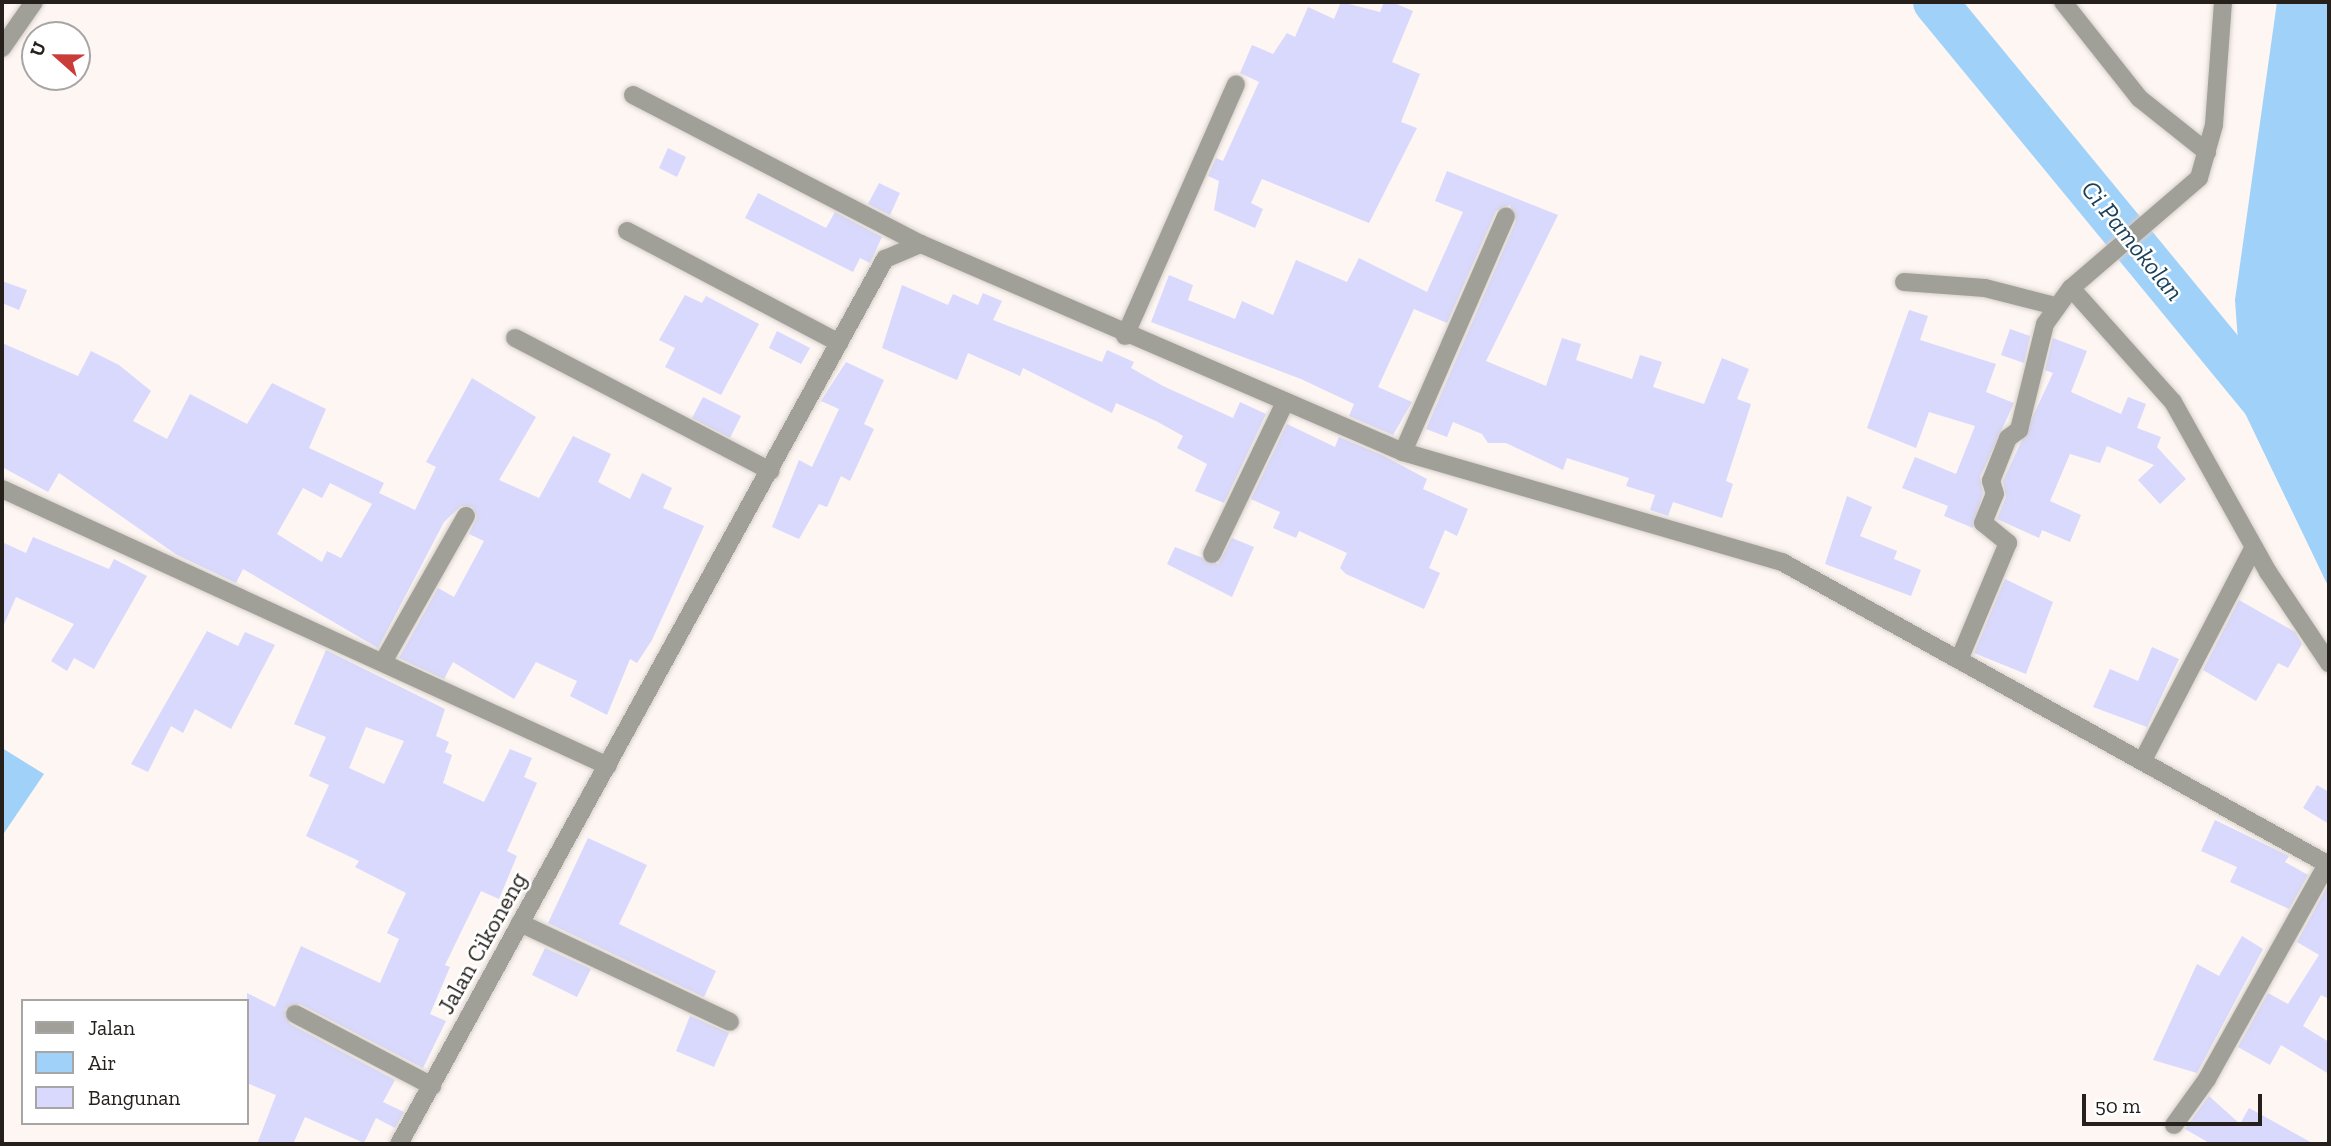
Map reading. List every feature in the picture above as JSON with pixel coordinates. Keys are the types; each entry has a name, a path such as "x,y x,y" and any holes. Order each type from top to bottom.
{"street":[{"path":"2,48 34,2"},
{"path":"2063,2 2139,98 2207,152"},
{"path":"1959,660 2008,543 1983,523 1995,494 1991,481 2008,438 2019,430 2055,306 2100,262 2189,191 2207,152 2224,2"},
{"path":"1125,336 1236,84"},
{"path":"633,95 921,244 1125,336 1403,452 1782,562 2144,758 2328,865 2207,1079 2174,1125"},
{"path":"1403,452 1506,216"},
{"path":"627,231 839,343"},
{"name":"Jalan Cikoneng","path":"399,1144 886,258 921,244"},
{"path":"1904,282 1984,288 2055,306"},
{"path":"2071,288 2174,402 2254,547 2329,663"},
{"path":"515,338 770,471"},
{"path":"1212,554 1285,402"},
{"path":"2,489 608,766"},
{"path":"383,662 466,516"},
{"path":"2144,758 2254,547"},
{"path":"520,923 730,1022"},
{"path":"295,1014 432,1086"}],"water":[{"path":"2277,2 2329,2 2329,588 2243,409 2235,300"},
{"path":"2,748 44,774 2,836"}],"building":[{"path":"1341,2 1380,12 1384,2 1392,2 1413,11 1392,62 1420,74 1401,122 1417,128 1369,223 1262,179 1251,203 1263,209 1255,228 1214,210 1219,181 1208,176 1216,158 1223,161 1259,82 1240,73 1252,45 1273,54 1287,33 1295,37 1308,7 1334,19"},
{"path":"668,148 686,157 677,177 659,168"},
{"path":"1447,171 1558,215 1486,361 1546,386 1562,338 1581,344 1576,360 1632,379 1640,355 1662,362 1653,387 1704,404 1722,358 1749,369 1737,399 1751,404 1726,481 1733,484 1722,518 1673,502 1668,516 1650,510 1655,495 1626,486 1629,478 1567,458 1563,470 1506,443 1488,443 1482,434 1453,422 1447,437 1426,429 1516,221 1510,205 1496,211 1447,323 1414,309 1378,387 1412,402 1393,435 1349,416 1354,404 1301,379 1151,322 1169,275 1193,285 1188,300 1235,319 1242,301 1273,315 1296,260 1347,282 1359,258 1427,292 1463,212 1435,201"},
{"path":"879,183 900,193 890,215 868,204"},
{"path":"758,193 826,228 835,212 882,237 870,263 860,258 853,272 745,218"},
{"path":"2,281 27,290 19,310 2,303"},
{"path":"902,285 948,305 953,294 978,305 983,293 1002,301 993,320 1102,362 1107,350 1134,362 1131,368 1163,386 1233,418 1240,402 1266,414 1224,503 1195,491 1207,464 1177,448 1183,436 1156,421 1116,403 1112,413 1023,368 1020,376 968,353 957,380 882,348"},
{"path":"685,295 702,303 706,296 759,324 721,395 665,367 675,348 659,340"},
{"path":"1909,310 1928,316 1920,340 1996,364 1986,392 2014,403 1980,477 1983,493 1973,528 1944,516 1948,506 1902,488 1915,457 1956,474 1975,426 1929,412 1916,448 1867,428"},
{"path":"2010,329 2030,336 2024,363 2001,355"},
{"path":"777,331 810,348 801,364 769,348"},
{"path":"2053,338 2087,351 2071,392 2121,414 2128,397 2146,404 2137,428 2161,437 2157,447 2186,479 2160,504 2138,480 2154,465 2107,446 2100,463 2070,454 2050,501 2081,515 2070,542 2042,530 2039,538 1997,519 2006,497 2003,481 2053,373 2045,370"},
{"path":"2,343 78,376 91,351 119,365 151,391 133,421 167,439 190,394 247,424 272,383 326,409 309,448 384,483 379,493 415,510 436,467 426,462 472,378 536,417 499,480 539,498 573,436 611,454 598,482 630,499 642,473 672,488 663,508 704,526 652,640 637,663 630,659 607,715 570,696 577,681 536,662 514,699 453,662 444,679 399,658 438,588 454,597 484,541 469,534 477,517 472,507 461,506 444,522 378,648 243,569 236,583 177,555 59,473 48,492 2,467","holes":["330,483 372,504 341,558 327,551 322,562 277,534 303,488 322,498"]},
{"path":"846,362 884,380 864,424 874,429 850,481 841,476 827,507 819,504 799,539 772,527 799,460 812,467 839,409 821,401"},
{"path":"703,397 741,416 730,438 692,418"},
{"path":"1287,424 1335,447 1339,437 1384,456 1427,479 1423,489 1468,509 1457,536 1445,530 1429,568 1440,573 1424,609 1346,574 1340,568 1347,553 1299,531 1296,538 1273,528 1280,512 1251,499"},
{"path":"1847,496 1872,507 1860,536 1897,551 1894,559 1921,570 1911,596 1825,564"},
{"path":"33,537 109,569 114,559 147,576 94,669 74,658 67,671 51,661 74,624 16,597 2,629 2,542 26,553"},
{"path":"1232,538 1254,547 1232,597 1167,564 1175,547 1218,564"},
{"path":"2005,579 2053,602 2026,674 1974,653"},
{"path":"2239,600 2295,632 2302,644 2288,668 2278,663 2256,701 2203,670"},
{"path":"207,631 238,646 245,632 275,645 231,729 195,709 183,733 171,726 148,772 131,764"},
{"path":"2152,647 2179,659 2147,727 2093,707 2110,669 2138,681"},
{"path":"326,650 445,709 436,736 449,742 445,752 452,755 443,783 484,802 510,749 532,758 524,777 537,783 507,851 517,856 499,899 481,891 445,965 450,967 430,1014 446,1021 423,1068 300,1004 285,1009 290,1024 395,1080 383,1102 404,1112 395,1128 376,1118 364,1143 305,1117 293,1144 257,1144 276,1095 248,1083 247,993 275,1007 301,946 380,983 399,939 387,933 406,893 355,867 359,861 306,836 329,785 309,776 326,737 294,724","holes":["366,727 404,741 384,784 349,768"]},
{"path":"2317,785 2329,792 2329,824 2303,808"},
{"path":"2215,820 2289,856 2285,862 2308,875 2289,909 2230,882 2237,867 2201,851"},
{"path":"588,838 647,865 619,924 716,971 704,997 548,923"},
{"path":"2327,887 2329,999 2321,995 2303,1026 2329,1042 2329,1074 2281,1045 2270,1065 2238,1047 2268,993 2288,1004 2319,955 2297,942"},
{"path":"2242,936 2263,949 2197,1073 2153,1060 2197,964 2219,976"},
{"path":"545,948 591,969 577,997 532,975"},
{"path":"690,1016 729,1033 714,1067 676,1051"},
{"path":"2209,1096 2240,1124 2249,1108 2314,1144 2211,1144 2185,1129"}],"waterway":[{"name":"Ci Pamokolan","path":"1935,2 2329,481"}]}
